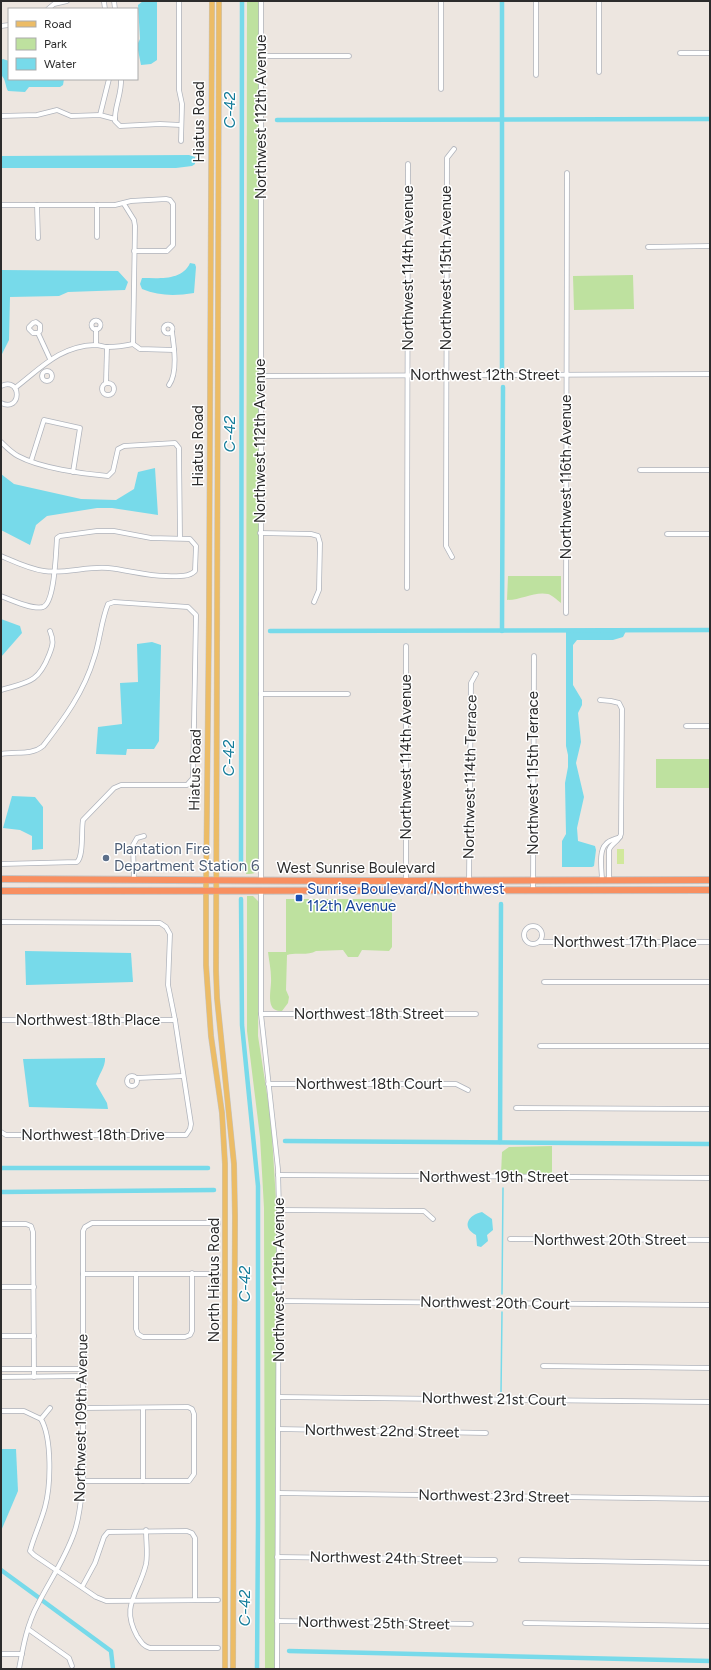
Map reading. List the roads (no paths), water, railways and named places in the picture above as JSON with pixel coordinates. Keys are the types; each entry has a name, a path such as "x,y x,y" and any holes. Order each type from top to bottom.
{"highway":[{"name":"West Sunrise Boulevard","path":"1,879 469,882 710,880"},
{"name":"West Sunrise Boulevard","path":"1,891 261,892 710,890"}],"main road":[{"name":"Hiatus Road","path":"206,891 212,1"},
{"name":"Hiatus Road","path":"216,891 219,1"},
{"name":"North Hiatus Road","path":"206,891 207,996 222,1113 226,1164 226,1669"},
{"name":"North Hiatus Road","path":"216,891 217,998 234,1164 233,1669"},
{"path":"227,1362 234,1362"}],"street":[{"path":"49,8 54,4 67,1"},
{"path":"179,1 179,90 182,104 181,141"},
{"name":"Northwest 112th Avenue","path":"261,1 261,880"},
{"path":"441,1 441,89"},
{"path":"536,1 536,74"},
{"path":"599,72 600,1"},
{"path":"680,53 710,53"},
{"path":"261,56 349,56"},
{"path":"100,115 109,80"},
{"path":"115,120 122,87 122,80"},
{"path":"1,116 37,115 57,110 71,116 100,115 115,120 120,126 154,124 181,125"},
{"name":"Northwest 115th Avenue","path":"452,557 446,546 447,158 454,148"},
{"name":"Northwest 114th Avenue","path":"407,588 408,164"},
{"name":"Northwest 116th Avenue","path":"566,612 567,173"},
{"path":"1,205 97,205 124,204 131,201 170,200 173,204 174,245 167,252 134,251"},
{"path":"124,204 134,220 135,226 132,344"},
{"path":"37,205 38,238"},
{"path":"97,205 97,237"},
{"path":"648,247 710,246"},
{"path":"96,330 96,345"},
{"path":"169,384 173,379 174,350 172,332"},
{"path":"38,333 50,359"},
{"path":"15,388 42,371 50,359 68,350 96,345 107,347 132,344 140,349 174,350"},
{"path":"106,383 107,347"},
{"name":"Northwest 12th Street","path":"260,376 710,374"},
{"path":"1,386 10,385 15,388 17,395 14,403 6,405 1,404"},
{"path":"31,461 44,420 80,428 73,472"},
{"path":"1,442 18,456 31,461 73,472 108,476 113,471 118,449 124,446 175,443 179,448 180,538"},
{"path":"640,470 710,470"},
{"path":"1,556 28,568 55,572 109,568 162,576 192,575 195,571 196,546 190,539 151,538 114,531 97,531 60,536 57,538 55,572 48,603 43,607 25,605 1,596"},
{"path":"260,533 311,534 318,536 320,543 319,590 314,602"},
{"path":"667,534 710,534"},
{"path":"1,754 31,753 38,750 44,746 68,714 88,675 95,657 108,604 114,602 188,607 196,615 193,778 186,784 126,784 114,788 83,820 80,860 73,864 1,864"},
{"path":"1,690 27,683 37,677 43,669 54,640 50,631"},
{"name":"Northwest 114th Avenue","path":"406,646 406,891"},
{"name":"Northwest 115th Terrace","path":"533,890 534,656"},
{"name":"Northwest 114th Terrace","path":"469,882 471,683 476,674"},
{"path":"261,694 348,694"},
{"path":"600,700 611,700 619,703 622,709 620,837 619,840 610,846 605,881"},
{"path":"686,726 710,726"},
{"path":"134,879 133,845 137,838 144,836"},
{"path":"605,881 602,851 605,844 620,837"},
{"path":"602,860 609,860"},
{"name":"Northwest 112th Avenue","path":"261,892 261,1014 278,1175 279,1210 277,1669"},
{"path":"1,922 160,923 166,927 170,934 168,985 175,1020 183,1076 137,1078"},
{"path":"534,926 539,928 542,937 540,942 534,944 526,941 525,933 528,928 534,926"},
{"name":"Northwest 17th Place","path":"540,942 710,942"},
{"path":"544,982 710,982"},
{"name":"Northwest 18th Street","path":"261,1014 476,1014"},
{"name":"Northwest 18th Place","path":"1,1020 175,1020"},
{"path":"540,1046 710,1046"},
{"name":"Northwest 18th Drive","path":"1,1132 6,1135 186,1135 191,1124 183,1076"},
{"name":"Northwest 18th Court","path":"268,1084 456,1084 468,1090"},
{"path":"516,1108 710,1109"},
{"name":"Northwest 19th Street","path":"278,1175 710,1178"},
{"path":"279,1210 424,1211 433,1219"},
{"name":"Northwest 109th Avenue","path":"20,1669 28,1629 37,1605 57,1571 75,1531 80,1507 83,1481 83,1231 85,1227 92,1223 218,1223"},
{"path":"1,1224 26,1224 31,1226 33,1232 34,1377"},
{"name":"Northwest 20th Street","path":"510,1239 710,1240"},
{"path":"136,1274 136,1329 138,1334 143,1337 184,1337 190,1335 192,1331 192,1273"},
{"path":"83,1274 218,1274"},
{"path":"1,1287 34,1287"},
{"name":"Northwest 20th Court","path":"279,1301 710,1305"},
{"path":"1,1336 34,1336"},
{"path":"543,1366 710,1368"},
{"path":"1,1369 83,1369"},
{"path":"1,1377 83,1376"},
{"name":"Northwest 21st Court","path":"278,1397 710,1402"},
{"path":"83,1408 188,1407 192,1410 194,1422 194,1474 190,1481 83,1481"},
{"path":"41,1419 50,1408"},
{"path":"142,1408 142,1481"},
{"path":"1,1411 24,1411 41,1419 46,1427 49,1438 48,1488 46,1506 31,1546 30,1551 34,1555 96,1597 106,1601 218,1600"},
{"name":"Northwest 22nd Street","path":"278,1429 486,1433"},
{"name":"Northwest 23rd Street","path":"278,1493 710,1499"},
{"path":"82,1587 95,1563 104,1537 108,1532 146,1530 187,1531 192,1533 195,1538 195,1600"},
{"path":"146,1530 146,1562 144,1573 130,1606 131,1625 141,1644 146,1647 218,1648"},
{"name":"Northwest 24th Street","path":"277,1557 495,1560"},
{"path":"522,1560 710,1563"},
{"name":"Northwest 25th Street","path":"277,1621 471,1624"},
{"path":"525,1623 710,1626"},
{"path":"28,1629 69,1658 72,1666"},
{"path":"1,1654 22,1654"}],"water":[{"path":"143,1 157,1 157,60 151,64 141,65 138,50 138,43 140,39 138,5"},
{"path":"1,60 8,61 8,80 64,80 63,85 60,87 29,87 25,92 8,91 4,78 1,75"},
{"path":"189,155 195,157 195,164 192,166 176,168 1,168 1,156"},
{"path":"190,263 195,264 196,267 194,293 167,295 142,289 140,284 142,278 163,278 176,276 182,273"},
{"path":"1,270 118,271 128,282 125,290 68,292 59,296 10,297 9,340 1,356"},
{"path":"155,468 158,515 112,508 97,508 47,516 36,525 30,545 1,530 1,474 14,484 81,499 116,500 134,489 138,472"},
{"path":"1,619 20,626 22,633 1,657"},
{"path":"566,631 626,631 623,637 613,640 577,640 573,645 573,685 582,700 582,705 578,713 581,742 576,763 584,797 577,828 578,841 595,846 594,866 592,867 562,867 562,841 566,834 565,783 568,767 566,746"},
{"path":"152,642 161,645 159,741 154,749 127,749 126,755 96,754 98,727 122,724 120,683 138,682 137,644"},
{"path":"12,796 35,797 43,807 43,849 32,850 32,836 20,830 3,828"},
{"path":"25,951 131,953 133,982 26,985"},
{"path":"105,1058 96,1084 107,1103 108,1109 29,1107 23,1059"},
{"path":"482,1212 492,1219 493,1230 487,1235 488,1241 481,1247 477,1246 476,1235 471,1232 468,1222 470,1218"},
{"path":"1,1449 16,1449 18,1491 1,1531"}],"waterway":[{"name":"C-42","path":"241,868 242,1"},
{"path":"502,1 502,369"},
{"path":"277,120 710,119"},
{"path":"502,631 503,387"},
{"path":"270,631 710,630"},
{"name":"C-42","path":"241,899 242,1025 258,1186 257,1669"},
{"path":"500,1142 501,904"},
{"path":"285,1141 710,1144"},
{"path":"1,1168 208,1168"},
{"path":"502,1294 503,1188"},
{"path":"1,1192 214,1190"},
{"path":"501,1393 502,1312"},
{"path":"1,1570 38,1597"},
{"path":"43,1601 111,1651 113,1669"},
{"path":"289,1651 710,1661"}],"place":[{"name":"Plantation Fire Department Station 6","path":"106,858"},
{"name":"Sunrise Boulevard/Northwest 112th Avenue","path":"299,898"}]}
